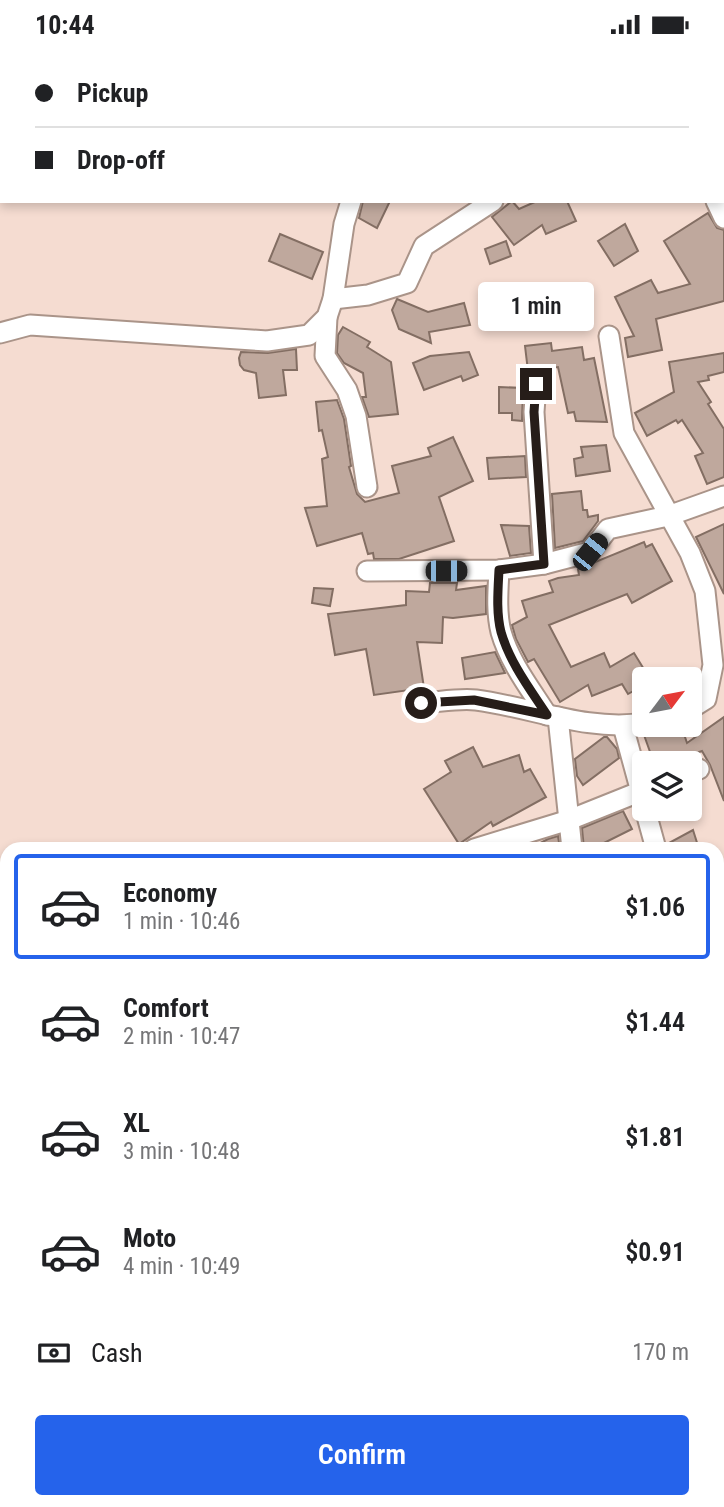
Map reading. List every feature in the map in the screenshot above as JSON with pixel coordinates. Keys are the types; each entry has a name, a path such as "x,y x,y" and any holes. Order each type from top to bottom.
{"street":[{"path":"350,203 330,308 325,356 347,390 356,416 367,487"},
{"path":"0,333 30,325 267,341 309,335 330,308 407,283 424,246 490,203"},
{"path":"609,336 624,433 690,554 705,591 718,661 706,699 702,702"},
{"path":"536,384 534,412 544,564"},
{"path":"367,572 499,570 544,564 590,552 608,529 668,516 724,496"},
{"path":"499,570 497,603 501,631 514,665 553,716 571,842"},
{"path":"421,703 474,700 553,716 623,726 632,725"},
{"path":"623,726 632,757"},
{"path":"497,842 632,802"},
{"path":"649,821 654,842"}],"building":[{"path":"363,203 389,203 377,228 359,218"},
{"path":"510,203 514,203 519,209 532,203 568,203 576,221 546,234 542,225 514,245 492,217"},
{"path":"708,213 717,228 724,230 724,301 656,319 662,350 628,357 625,338 634,336 615,297 651,280 658,293 690,284 664,241"},
{"path":"625,224 638,251 614,266 598,241"},
{"path":"280,234 323,252 312,279 269,261"},
{"path":"506,241 511,256 490,264 485,249"},
{"path":"530,297 533,315 516,318 513,299"},
{"path":"397,299 428,312 464,303 470,325 429,332 431,343 399,329 392,310"},
{"path":"343,327 370,342 367,347 391,362 398,414 369,417 362,397 366,397 363,373 344,363 337,353 338,335"},
{"path":"551,343 552,351 582,347 584,360 594,358 607,422 576,421 574,412 568,413 558,367 528,371 525,346"},
{"path":"296,349 297,370 283,370 286,395 259,398 256,373 244,370 240,365 241,352 268,353"},
{"path":"469,352 478,375 463,381 461,376 424,390 413,363 430,356"},
{"path":"724,353 724,372 698,382 724,429 724,477 707,484 695,456 703,453 682,420 678,423 676,420 647,436 635,413 674,392 669,362"},
{"path":"499,387 523,388 522,421 512,420 512,413 499,413"},
{"path":"337,400 344,419 349,467 357,494 365,502 399,493 392,466 431,456 428,448 453,437 473,481 439,497 454,541 399,559 374,559 373,553 368,554 362,533 317,546 305,508 327,506 322,459 328,457 322,430 319,431 316,402"},
{"path":"606,445 610,471 576,476 574,459 583,457 581,447"},
{"path":"525,456 526,477 489,479 487,458"},
{"path":"581,491 583,510 587,510 588,517 598,515 598,521 583,541 555,548 552,494"},
{"path":"724,524 724,594 696,537"},
{"path":"501,525 529,526 531,553 510,556"},
{"path":"644,542 646,547 652,544 672,581 632,603 627,594 549,625 571,667 604,653 610,667 634,653 643,667 632,667 632,692 628,694 622,684 592,696 588,685 560,702 534,659 528,662 516,639 512,625 527,617 522,601 553,592 549,581 579,575 578,569"},
{"path":"430,583 457,583 456,590 486,586 486,614 443,617 442,643 417,642 424,688 374,695 366,649 335,655 328,614 406,605 406,591 429,592"},
{"path":"314,588 333,589 330,606 312,603"},
{"path":"495,652 505,673 465,679 462,658"},
{"path":"724,717 724,801 702,751 650,751 645,737 685,737 687,743 696,737 702,737 702,732"},
{"path":"604,737 617,749 619,758 583,785 577,776 575,759"},
{"path":"473,747 483,767 519,755 524,772 530,769 546,797 493,826 491,822 462,842 458,842 424,789 451,772 445,761"},
{"path":"623,811 632,829 606,842 583,842 582,828"},
{"path":"693,830 697,842 671,842"},
{"path":"558,836 559,842 542,842"}],"route":[{"path":"421,703 474,700 547,715 514,665 501,631 497,603 499,570 544,564 534,412 536,384"}]}
